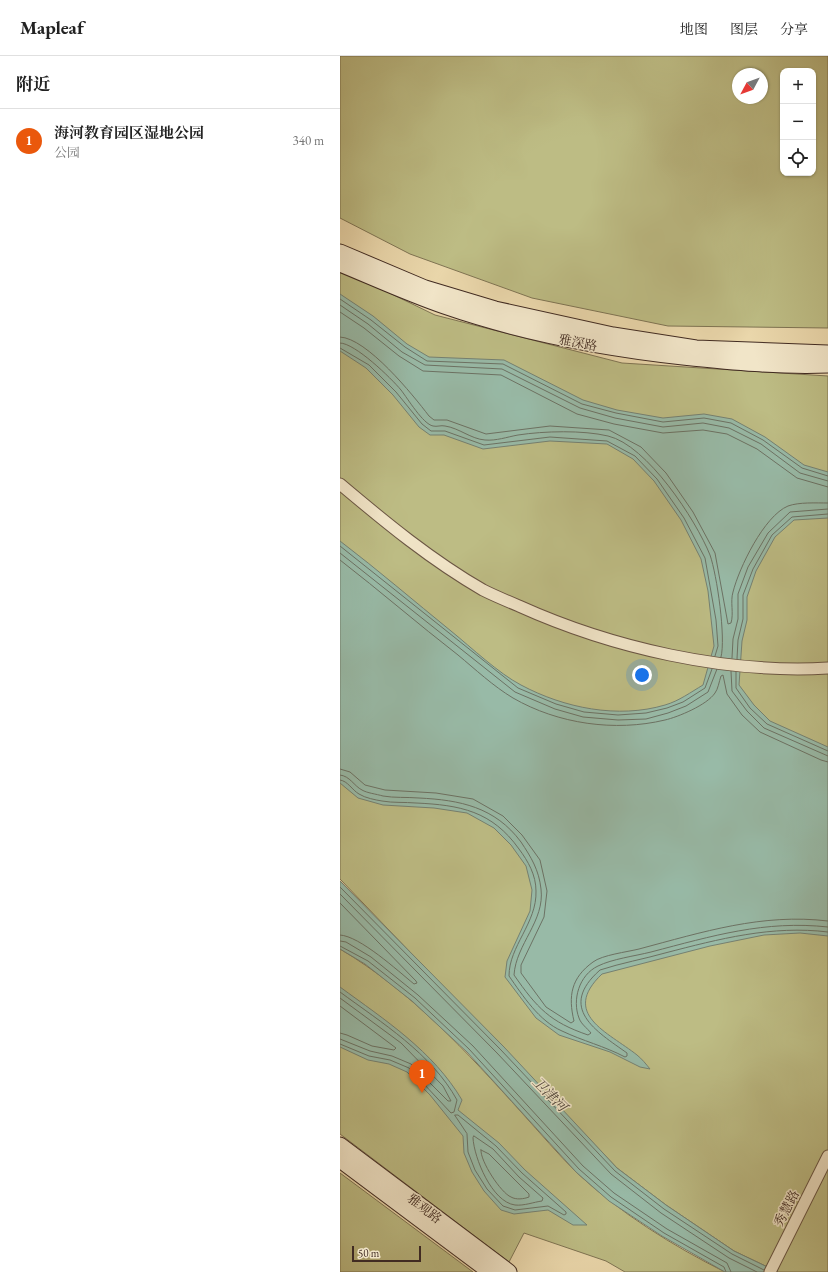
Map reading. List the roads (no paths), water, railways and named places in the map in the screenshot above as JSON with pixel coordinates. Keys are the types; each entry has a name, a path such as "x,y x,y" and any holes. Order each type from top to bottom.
{"main road":[{"name":"雅深路","path":"340,252 425,288 495,309 632,339 696,348 828,353"},
{"name":"雅深路","path":"340,264 443,306 535,333 621,350 722,362 800,366 828,365"},
{"name":"雅观路","path":"340,1145 509,1272"},
{"name":"雅观路","path":"340,1160 490,1272"}],"street":[{"path":"340,484 386,523 420,548 484,590 580,631 694,659 750,666 804,669 828,668"},
{"name":"秀慧路","path":"778,1266 828,1156"},
{"name":"秀慧路","path":"770,1272 778,1266 828,1170"}],"water":[{"path":"340,294 373,316 407,344 429,357 504,360 583,400 617,410 663,418 704,414 732,419 765,437 804,465 828,472 828,518 794,520 775,537 756,571 747,597 747,620 742,641 739,685 754,705 770,721 828,747 828,936 800,933 764,935 710,946 602,974 590,988 586,1000 587,1011 593,1021 602,1030 637,1055 650,1069 640,1067 610,1052 559,1035 536,1018 505,977 507,961 530,911 532,890 526,866 511,845 494,828 467,813 434,808 383,805 358,798 340,783 340,541 485,660 512,680 555,700 592,709 610,711 629,711 665,705 680,699 703,685 714,646 708,591 701,559 681,520 654,481 633,459 607,444 550,441 483,449 444,435 430,435 419,427 393,395 366,368 340,351"},
{"path":"340,881 504,1047 617,1168 666,1205 734,1251 778,1272 725,1272 662,1236 609,1201 576,1172 467,1052 412,1001 365,964 340,949"},
{"path":"340,987 391,1024 423,1051 450,1082 462,1100 458,1110 499,1143 525,1170 587,1225 573,1225 548,1210 514,1214 501,1210 484,1191 472,1172 464,1153 463,1136 430,1095 407,1072 389,1064 368,1060 340,1047"}],"place":[{"name":"海河教育园区湿地公园","path":"422,1093"}],"water label":[{"name":"卫津河","path":"550,1094"}]}
